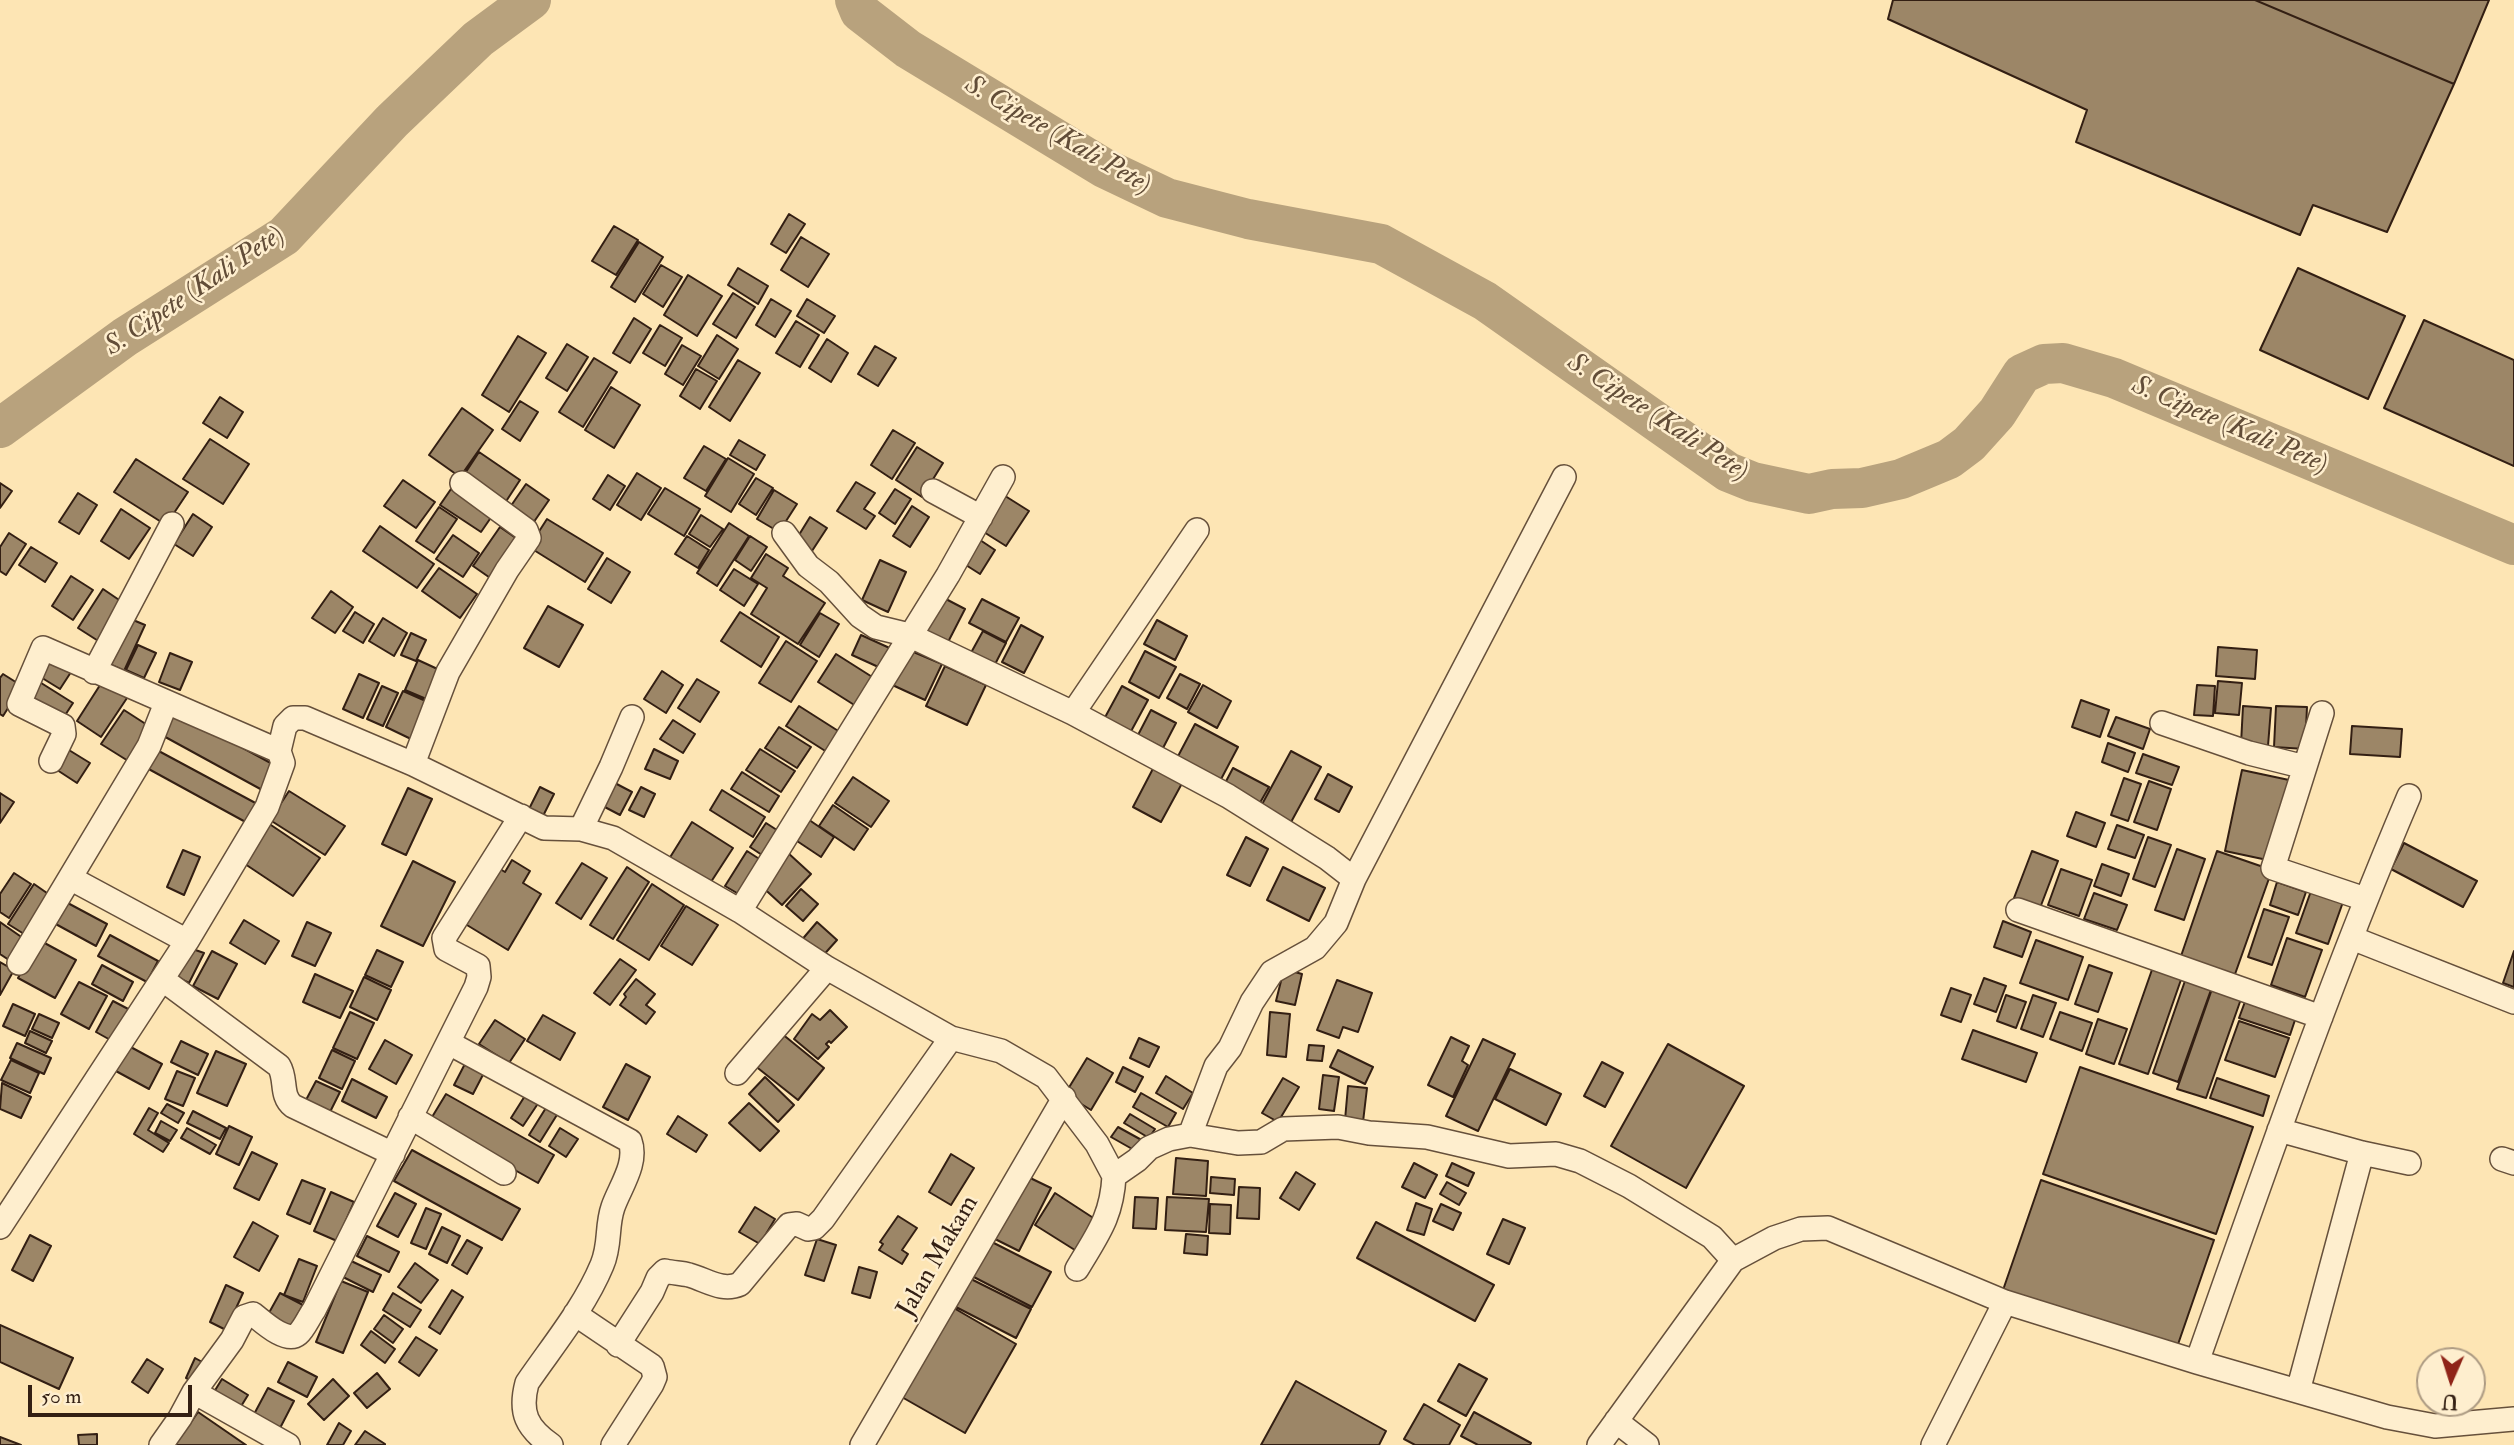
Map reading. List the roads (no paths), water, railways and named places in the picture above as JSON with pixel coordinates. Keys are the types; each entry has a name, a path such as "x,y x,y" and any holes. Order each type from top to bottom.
{"street":[{"path":"740,911 948,575 1003,477"},
{"path":"1190,1135 1216,1066 1230,1048 1252,1002 1272,972 1315,948 1336,923 1354,879 1564,477"},
{"path":"413,764 448,672 507,570 529,538 526,530 462,483"},
{"path":"933,491 981,517"},
{"path":"94,672 172,524"},
{"path":"1073,713 1197,530"},
{"path":"784,533 808,566 829,582 860,617 876,627 909,635 1073,713 1228,796 1327,858 1354,879"},
{"path":"51,761 64,734 63,726 19,704 40,649 43,648 279,751"},
{"path":"19,963 149,746 166,703"},
{"path":"2322,713 2273,868 2365,899"},
{"path":"581,829 632,717"},
{"path":"0,1227 187,941 267,807 283,763 279,751 285,726 293,718 305,718 413,764 544,828 581,829 613,838 740,911 827,968 951,1038 1001,1051 1046,1077 1097,1144 1114,1176 1113,1201 1106,1219 1077,1269"},
{"path":"2161,723 2305,767"},
{"path":"2197,1362 2365,899 2409,796"},
{"path":"161,1445 194,1392 232,1340 244,1317 253,1314 284,1336 292,1337 298,1334 314,1310 449,1043 479,977 478,966 446,949 444,938 521,816"},
{"path":"70,878 187,941"},
{"path":"2018,910 2321,1017"},
{"path":"2352,938 2514,1002"},
{"path":"737,1073 827,968"},
{"path":"162,979 279,1066 284,1078 285,1095 293,1106 393,1154"},
{"path":"618,1345 658,1278 665,1272 731,1288 740,1284 789,1225 814,1228 951,1038"},
{"path":"449,1043 630,1141 634,1153 609,1218 609,1244 602,1265 575,1314 527,1383 523,1396 523,1409 528,1423 535,1434 551,1445"},
{"name":"Jalan Makam","path":"862,1445 1064,1098"},
{"path":"410,1117 504,1173"},
{"path":"1114,1176 1149,1148 1169,1139 1190,1135 1238,1143 1261,1142 1283,1129 1338,1127 1369,1133 1427,1137 1509,1156 1556,1154 1580,1161 1629,1186 1712,1237 1733,1261"},
{"path":"2279,1130 2409,1163"},
{"path":"2298,1391 2362,1153"},
{"path":"1599,1445 1733,1261 1774,1238 1801,1229 1828,1228 2005,1302 2197,1362 2387,1417 2435,1426 2514,1419"},
{"path":"1933,1445 2005,1302"},
{"path":"575,1314 652,1366 655,1377 613,1445"},
{"path":"194,1392 288,1445"},
{"path":"1616,1421 1647,1445"}],"waterway":[{"name":"S. Cipete (Kali Pete)","path":"0,428 125,337 284,236 392,121 478,39 531,0"},
{"name":"S. Cipete (Kali Pete)","path":"855,0 860,12 908,49 1104,168 1167,198 1248,219 1381,244 1485,301 1728,472 1753,482 1809,494 1832,489 1862,488 1901,479 1949,459 1969,444 1997,413 2022,374 2044,364 2063,363 2114,378 2514,545"}]}
